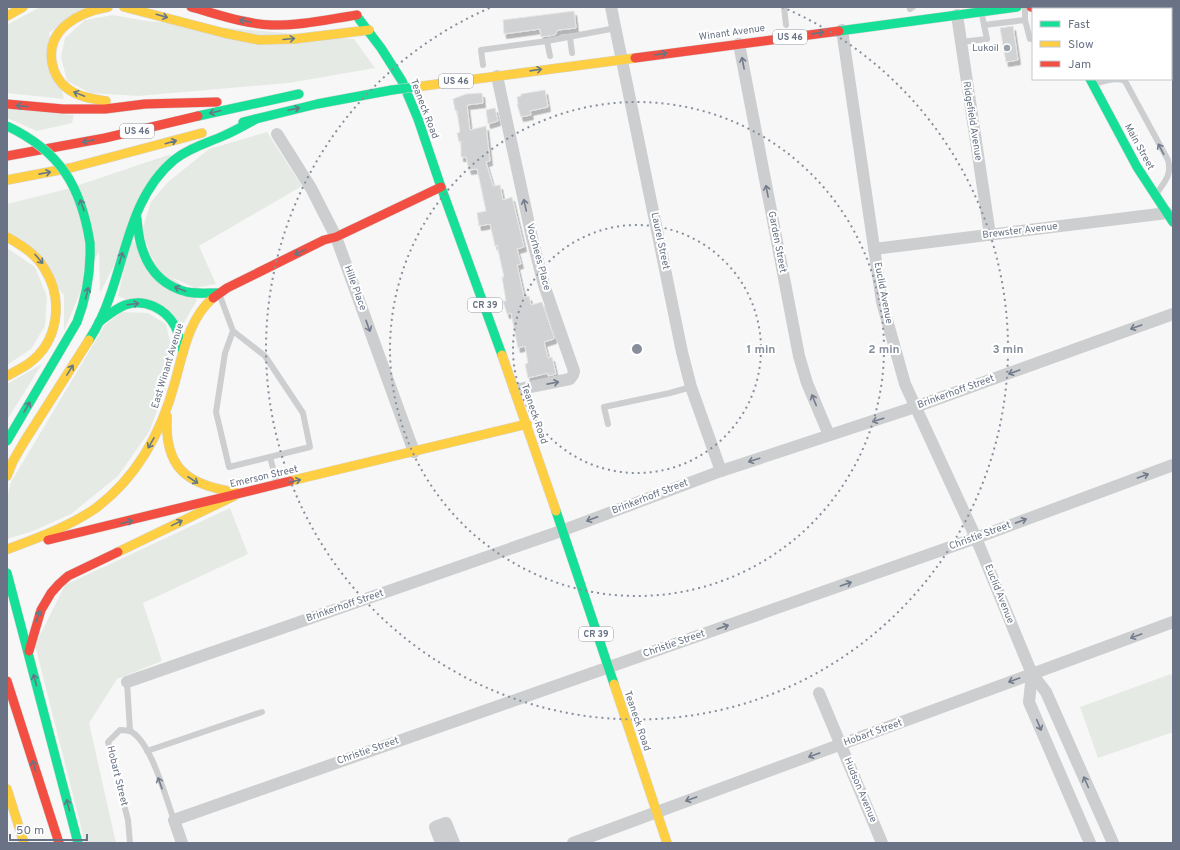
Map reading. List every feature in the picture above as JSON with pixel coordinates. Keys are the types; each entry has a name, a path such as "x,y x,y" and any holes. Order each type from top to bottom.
{"main road":[{"path":"7,16 23,7"},
{"path":"108,7 95,9 80,15 63,27 53,46 52,59 54,71 65,86 81,95 100,100 145,104"},
{"path":"124,7 224,33 259,40 282,40 369,30"},
{"path":"191,7 240,20 260,23 286,24 314,18 356,15"},
{"name":"Teaneck Road","path":"349,7 369,30 402,81 418,119 440,187 515,390 561,531 656,812 668,843"},
{"path":"909,8 922,7"},
{"name":"Winant Avenue","path":"497,76 620,50 739,44 842,30 956,11 982,12 1017,7"},
{"path":"387,79 409,76"},
{"name":"US 46","path":"7,180 88,164 256,119 342,99 415,86 497,76"},
{"name":"Main Street","path":"1092,82 1137,167 1154,195 1170,217"},
{"name":"US 46","path":"7,156 105,138 266,100 312,92"},
{"path":"7,104 34,107 105,109 145,104 266,100"},
{"path":"7,476 13,461 24,442 99,322 109,299 127,238 146,193 157,178 179,156 190,149 256,119"},
{"path":"7,126 36,141 50,153 62,167 73,184 82,203 87,223 91,263 89,282 77,322 7,441"},
{"name":"East Winant Avenue","path":"7,549 48,533 79,518 104,500 132,471 156,435 172,395 183,352 195,318 204,306 218,293 324,240 336,237 440,187"},
{"path":"138,209 138,230 141,249 148,264 158,276 171,286 186,292 218,293"},
{"path":"7,237 27,248 48,271 54,286 57,308 53,331 43,349 35,358 21,369 7,376"},
{"path":"99,322 115,310 132,303 154,306 166,314 175,326 183,352"},
{"path":"172,395 166,422 167,436 169,448 179,468 192,481 209,488 230,491 252,491"},
{"name":"Emerson Street","path":"7,549 90,531 526,424"},
{"path":"28,654 40,611 49,594 68,576 234,496"},
{"path":"7,573 78,843"},
{"path":"7,681 59,843"},
{"path":"7,789 24,843"}],"street":[{"name":"Laurel Street","path":"611,7 682,352 691,387 721,471"},
{"name":"Ridgefield Avenue","path":"956,11 990,235"},
{"name":"Euclid Avenue","path":"842,30 882,302 905,384 976,538 1032,674 1046,692 1113,843"},
{"name":"Garden Street","path":"739,44 799,356 807,382 829,435"},
{"name":"Voorhees Place","path":"497,76 532,238 544,285 574,371 573,376 570,379 515,390"},
{"name":"Hille Place","path":"277,134 311,188 336,237 414,452"},
{"name":"Brewster Avenue","path":"874,249 990,235 1170,217"},
{"name":"Brinkerhoff Street","path":"127,682 561,531 721,471 915,408 1173,314"},
{"name":"Christie Street","path":"174,820 976,538 1173,465"},
{"name":"Hobart Street","path":"573,843 1173,622"},
{"name":"Euclid Avenue","path":"1032,674 1029,702 1090,843"},
{"name":"Hudson Avenue","path":"819,693 882,843"},
{"path":"1050,750 1068,743"},
{"path":"1074,806 1094,799"},
{"path":"174,820 182,843"},
{"path":"441,843 440,825 454,843"}],"lane":[{"path":"784,7 786,25"},
{"path":"1025,7 1025,20 1030,39 1032,39"},
{"path":"960,42 986,39 982,12"},
{"path":"984,26 1025,20"},
{"path":"483,65 481,50 547,41 616,28"},
{"path":"547,41 561,55 570,37"},
{"path":"1092,82 1108,80 1125,81 1168,160 1170,169 1168,176 1154,195"},
{"path":"218,293 233,331 265,356 303,413 310,447 229,467 216,412 225,353 233,331"},
{"path":"608,424 604,407 691,387"},
{"path":"270,457 277,485"},
{"path":"127,682 130,731 142,741 147,751 174,820"},
{"path":"147,751 262,712"},
{"name":"Hobart Street","path":"130,731 120,730 108,742 128,820 130,843"}],"shaded area":[{"path":"40,7 85,7 49,33 64,99 7,93 7,25"},
{"path":"113,15 147,21 354,39 375,68 289,83 138,96 90,93 67,81 61,57 65,38 85,20"},
{"path":"7,109 74,115 72,123 37,131 7,118"},
{"path":"267,132 302,186 199,246 216,284 195,288 167,275 151,256 142,230 151,202 167,183 209,149"},
{"path":"171,154 100,293 99,251 64,331 64,295 7,230 7,204 67,189"},
{"path":"131,239 197,300 182,326 118,296"},
{"path":"7,248 35,267 47,297 45,326 31,349 7,365"},
{"path":"122,312 148,313 166,324 172,351 166,387 149,432 118,476 71,514 33,531 7,539 7,498 11,482 105,325"},
{"path":"42,364 7,420 7,384"},
{"path":"230,508 248,554 143,603 162,661 117,679 89,723 116,843 85,843 35,645 65,585"},
{"path":"1171,674 1173,680 1173,732 1098,758 1080,707"}],"building":[{"path":"574,11 576,28 558,30 555,35 541,37 540,29 504,34 503,20"},
{"path":"1013,26 1018,60 1006,62 1000,28"},
{"path":"545,90 548,107 530,111 531,115 521,117 517,104 517,97 521,96 521,94"},
{"path":"482,93 483,103 467,105 470,130 486,126 490,161 486,162 493,186 500,185 503,200 512,197 524,247 517,249 521,264 517,265 524,297 529,296 531,305 542,302 554,337 554,339 544,342 548,358 552,357 556,374 548,376 548,373 528,378 525,364 528,363 525,346 518,348 511,313 507,314 503,301 506,301 502,277 504,277 497,245 495,246 490,224 479,226 477,213 486,211 477,169 469,170 466,157 461,157 461,141 459,142 457,133 460,132 457,111 455,110 453,99 466,94"},
{"path":"495,108 498,121 488,124 486,110"}],"traffic: fast":[{"path":"839,31 1017,7"},
{"path":"359,19 381,48 402,81 418,119 502,355"},
{"path":"1091,80 1137,167 1173,222"},
{"path":"392,90 415,87"},
{"path":"243,122 317,104 392,90"},
{"path":"198,116 299,94"},
{"path":"89,340 104,313 133,223 140,206 149,189 160,174 174,160 186,152 232,132 256,119"},
{"path":"7,126 41,147 65,172 81,204 90,243"},
{"path":"137,219 138,232 144,255 149,265 164,282 187,292 218,293"},
{"path":"7,441 77,322 88,283 90,243"},
{"path":"99,322 125,305 139,303 153,306 166,314 175,326 183,352"},
{"path":"556,511 614,684"},
{"path":"7,573 78,843"}],"traffic: slow":[{"path":"7,16 23,7"},
{"path":"106,101 81,96 65,87 54,71 51,51 59,32 67,24 86,13 108,7"},
{"path":"124,7 224,33 259,40 294,39 369,30"},
{"path":"415,87 635,58"},
{"path":"7,180 70,168 202,133"},
{"path":"7,237 28,250 41,263 50,280 56,306 52,332 46,344 38,355 28,364 7,376"},
{"path":"8,549 54,531 76,520 96,508 111,496 124,482 146,452 155,435 170,400 188,337 198,315 213,298"},
{"path":"7,476 13,461 24,442 89,340"},
{"path":"502,355 556,511"},
{"path":"167,416 169,448 174,461 182,470 191,478 203,484 218,489 235,492"},
{"path":"290,481 527,424"},
{"path":"118,552 234,496"},
{"path":"614,684 667,843"},
{"path":"7,789 24,843"}],"traffic: jam":[{"path":"191,7 241,21 272,25 304,23 357,15"},
{"path":"635,58 839,31"},
{"path":"7,104 63,109 105,109 145,104 217,102"},
{"path":"7,156 105,138 198,116"},
{"path":"213,298 227,288 324,240 336,237 441,187"},
{"path":"48,540 290,481"},
{"path":"29,651 41,610 51,593 59,584 68,576 118,552"},
{"path":"7,681 59,843"}],"place":[{"name":"Lukoil","path":"1007,48"}]}
